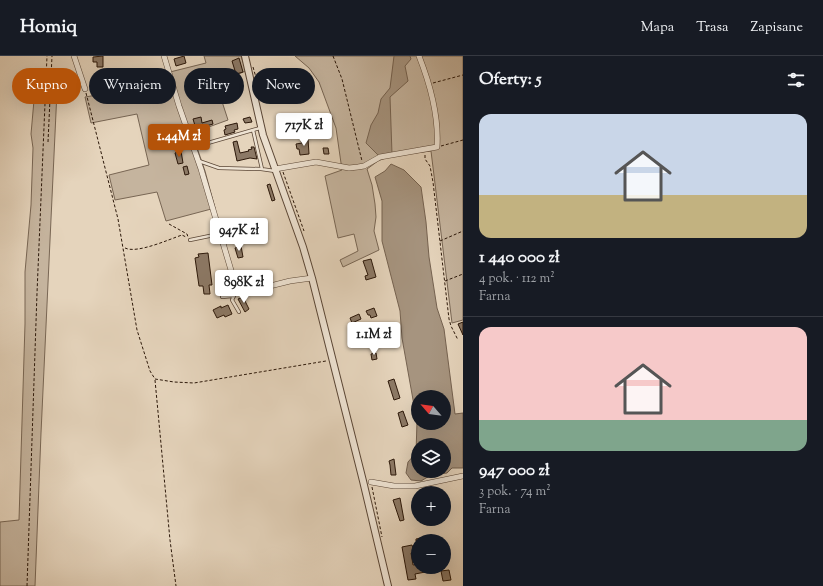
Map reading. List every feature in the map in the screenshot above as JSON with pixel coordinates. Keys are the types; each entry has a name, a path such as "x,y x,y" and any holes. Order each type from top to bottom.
{"street":[{"path":"74,56 85,89"},
{"path":"164,56 198,161 234,284 241,291 250,291 290,281 312,278"},
{"path":"245,56 261,128 303,247 312,278 388,586"},
{"path":"275,170 316,162 349,168 364,166 380,157 437,147 438,136 429,84 420,56"},
{"path":"371,482 394,486 415,486 463,476"}],"lane":[{"path":"194,148 261,128"},
{"path":"253,130 262,169"},
{"path":"198,161 219,168 275,170"},
{"path":"190,240 219,234"},
{"path":"238,289 232,300 239,312"},
{"path":"222,297 234,296"}],"path":[{"path":"27,586 37,286 47,56"},
{"path":"48,142 52,56"},
{"path":"332,56 342,79 364,166"},
{"path":"429,84 463,75"},
{"path":"85,89 112,192 124,248 137,330 150,371 155,380 170,540 176,586"},
{"path":"437,147 463,140"},
{"path":"424,149 425,159 430,166 431,171 449,319 458,340"},
{"path":"169,224 187,234 190,240"},
{"path":"440,241 463,231"},
{"path":"124,248 127,250 161,244 182,235 190,240"},
{"path":"445,281 463,274"},
{"path":"155,380 194,383 333,360"}],"shaded area":[{"path":"204,56 241,56 246,71 244,72 244,68 186,68 206,63"},
{"path":"295,56 463,56 463,320 452,323 431,151 390,156 378,161 367,169 372,185 375,204 376,217 374,231 379,250 343,267 340,260 358,251 354,234 338,238 325,176 342,170 336,128 319,82 315,76 315,68 309,68"},
{"path":"394,56 410,56 411,59 405,66 408,81 390,97 392,154 380,157 366,143 371,125 378,113 381,99 390,88"},
{"path":"184,68 184,104 223,104 228,120 192,133 205,171 215,208 166,221 157,192 115,200 109,175 149,165 137,114 91,123 85,97 89,96 89,104 176,104 176,70"},
{"path":"34,104 56,104 35,586 0,586 0,522 19,520 25,324 25,272 31,205 33,148 31,134"},
{"path":"391,164 404,170 421,187 429,257 437,308 444,329 455,414 463,413 463,468 451,469 451,438 416,438 417,430 451,430 451,390 411,390 402,338 400,311 382,241 382,201 375,177 385,171"},
{"path":"411,459 411,478 426,478 421,481 411,480 406,473 408,462"}],"building":[{"path":"103,56 103,67 97,67 97,62 93,62 93,57"},
{"path":"184,56 186,63 176,66 174,59"},
{"path":"239,58 242,68 234,68 232,61"},
{"path":"201,117 202,123 212,120 213,124 196,129 193,119"},
{"path":"250,117 252,122 245,123 243,119"},
{"path":"237,123 238,129 234,130 235,132 225,135 225,126"},
{"path":"308,139 309,154 300,155 296,144 302,143 301,141"},
{"path":"237,141 240,153 249,151 248,150 252,149 251,147 254,147 257,159 250,158 237,161 233,142"},
{"path":"323,148 328,148 329,154 324,154"},
{"path":"181,151 183,163 178,164 175,153"},
{"path":"187,166 189,174 185,175 183,167"},
{"path":"270,184 275,200 272,201 267,185"},
{"path":"243,227 244,233 231,238 229,232"},
{"path":"241,246 243,257 238,258 235,248"},
{"path":"208,253 212,285 209,285 210,294 204,294 203,286 199,286 195,258 199,257 198,254"},
{"path":"371,259 376,277 366,280 365,276 368,275 363,261"},
{"path":"243,297 249,309 245,312 238,299"},
{"path":"228,305 232,314 217,318 213,310 221,306 221,308"},
{"path":"374,308 377,316 371,318 366,311"},
{"path":"359,314 361,319 352,323 350,318"},
{"path":"463,322 463,335 458,324"},
{"path":"369,329 371,334 365,336 363,331"},
{"path":"386,331 388,339 381,342 379,334"},
{"path":"376,353 377,359 372,360 371,354"},
{"path":"394,379 400,398 394,400 388,381"},
{"path":"403,411 408,425 402,427 398,413"},
{"path":"394,459 396,475 391,475 389,461"},
{"path":"400,498 404,520 400,521 393,500"},
{"path":"411,545 411,574 415,574 416,579 408,580 402,547"},
{"path":"442,574 450,574 451,580 443,581"}]}
